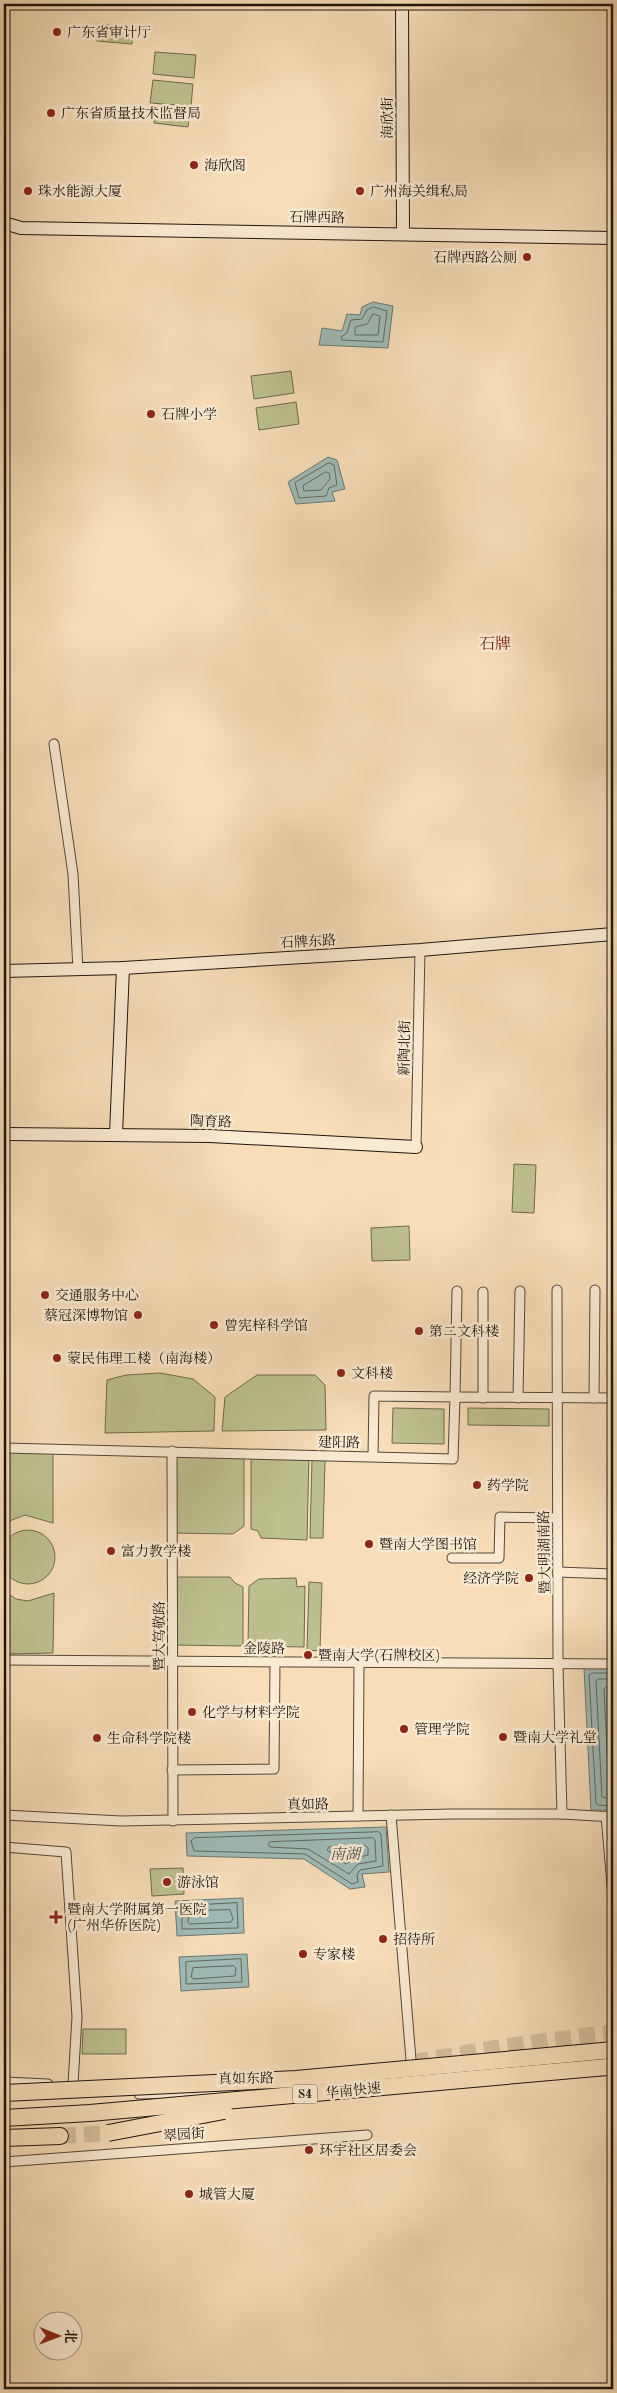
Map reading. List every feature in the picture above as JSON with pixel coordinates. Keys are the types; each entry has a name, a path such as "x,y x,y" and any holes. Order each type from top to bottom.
{"highway":[{"name":"华南快速","path":"4,2093 296,2079 613,2050"},
{"name":"华南快速","path":"4,2118 90,2113 613,2067"},
{"path":"4,2084 133,2086"},
{"path":"108,2133 199,2115 264,2105 362,2096 417,2084"},
{"path":"4,2138 60,2136"}],"street":[{"name":"海欣街","path":"402,4 403,233"},
{"path":"4,223 21,228"},
{"name":"石牌西路","path":"21,228 613,238"},
{"path":"4,232 21,228"},
{"path":"54,744 73,874 78,970"},
{"name":"石牌东路","path":"4,971 123,968 420,950 613,934"},
{"name":"新陶北街","path":"416,1147 420,950"},
{"path":"116,1134 123,968"},
{"name":"陶育路","path":"4,1134 210,1136 416,1147"},
{"name":"暨大明湖南路","path":"557,1290 558,1664 562,1814"},
{"path":"594,1398 595,1290"},
{"path":"455,1397 457,1291"},
{"path":"518,1398 520,1291"},
{"path":"482,1398 484,1292"},
{"path":"373,1456 374,1396 613,1398"},
{"name":"建阳路","path":"4,1448 453,1459 455,1397"},
{"name":"暨大笃敬路","path":"172,1451 173,1821"},
{"path":"452,1558 499,1558 500,1517 557,1518"},
{"path":"558,1572 613,1574"},
{"name":"金陵路","path":"4,1660 613,1664"},
{"path":"172,1770 274,1769 275,1662"},
{"path":"358,1816 359,1663"},
{"name":"真如路","path":"4,1815 121,1821 391,1815 562,1814 610,1817"},
{"path":"391,1815 417,2084"},
{"path":"610,1817 613,1896"},
{"path":"4,1847 66,1852 77,2017 73,2084"},
{"name":"真如东路","path":"4,2084 73,2084 86,2096 353,2089 417,2084"},
{"name":"翠园街","path":"4,2162 367,2135"}],"green space":[{"path":"98,24 133,27 132,44 97,41"},
{"path":"155,52 196,55 194,78 153,74"},
{"path":"153,80 193,84 191,106 150,103"},
{"path":"155,107 190,110 188,127 154,123"},
{"path":"291,371 294,393 254,399 251,376"},
{"path":"296,402 299,424 259,430 256,408"},
{"path":"514,1164 536,1165 534,1213 512,1212"},
{"path":"409,1226 410,1260 372,1261 371,1228"},
{"path":"160,1373 193,1379 215,1397 214,1431 105,1433 107,1380 126,1375"},
{"path":"257,1375 315,1375 325,1385 326,1430 222,1431 225,1397"},
{"path":"393,1408 444,1409 444,1444 392,1443"},
{"path":"468,1408 549,1409 549,1426 468,1425"},
{"path":"4,1451 53,1453 53,1523 25,1515 4,1523"},
{"path":"172,1451 244,1453 244,1526 233,1534 172,1533"},
{"path":"251,1453 309,1455 307,1540 261,1538 258,1531 251,1529"},
{"path":"312,1460 325,1460 323,1538 310,1538"},
{"path":"28,1530 38,1532 47,1538 53,1547 55,1557 53,1567 47,1576 38,1582 28,1584 18,1582 9,1576 3,1567 1,1557 3,1547 9,1538 18,1532"},
{"path":"172,1577 230,1577 235,1583 243,1587 243,1646 172,1645"},
{"path":"296,1578 297,1587 305,1586 304,1647 248,1646 249,1586 259,1579"},
{"path":"309,1582 322,1583 320,1651 307,1650"},
{"path":"4,1591 16,1599 28,1601 54,1593 53,1653 4,1654"},
{"name":"游泳馆","path":"183,1868 184,1894 152,1896 150,1869"},
{"path":"83,2029 126,2029 126,2054 82,2054"}],"water":[{"path":"373,302 393,306 388,348 319,345 322,328 342,331 347,314 360,315 362,307"},
{"path":"328,457 337,460 345,489 332,492 335,501 296,504 288,482"},
{"path":"584,1668 613,1668 613,1810 591,1810"},
{"name":"南湖","path":"386,1827 389,1872 362,1874 365,1887 350,1889 304,1859 187,1856 186,1833"},
{"path":"243,1898 244,1933 177,1936 175,1901"},
{"path":"247,1954 249,1987 181,1991 179,1957"}],"tunnel":[{"path":"413,2062 501,2047 613,2032"},
{"path":"60,2136 108,2133"}],"place":[{"name":"广东省审计厅","path":"57,32"},
{"name":"广东省质量技术监督局","path":"51,113"},
{"name":"海欣阁","path":"194,165"},
{"name":"珠水能源大厦","path":"28,191"},
{"name":"广州海关缉私局","path":"360,191"},
{"name":"石牌西路公厕","path":"527,257"},
{"name":"石牌小学","path":"151,414"},
{"name":"交通服务中心","path":"45,1295"},
{"name":"蔡冠深博物馆","path":"138,1315"},
{"name":"曾宪梓科学馆","path":"214,1325"},
{"name":"第二文科楼","path":"419,1331"},
{"name":"蒙民伟理工楼（南海楼）","path":"57,1358"},
{"name":"文科楼","path":"341,1373"},
{"name":"药学院","path":"477,1485"},
{"name":"暨南大学图书馆","path":"369,1544"},
{"name":"富力教学楼","path":"111,1551"},
{"name":"经济学院","path":"529,1578"},
{"name":"暨南大学(石牌校区)","path":"308,1655"},
{"name":"化学与材料学院","path":"192,1712"},
{"name":"管理学院","path":"404,1729"},
{"name":"暨南大学礼堂","path":"503,1737"},
{"name":"生命科学院楼","path":"97,1738"},
{"name":"游泳馆","path":"167,1882"},
{"name":"暨南大学附属第一医院 (广州华侨医院)","path":"56,1917"},
{"name":"招待所","path":"383,1939"},
{"name":"专家楼","path":"303,1954"},
{"name":"环宇社区居委会","path":"309,2150"},
{"name":"城管大厦","path":"189,2194"}],"district":[{"name":"石牌","path":"495,643"}]}
